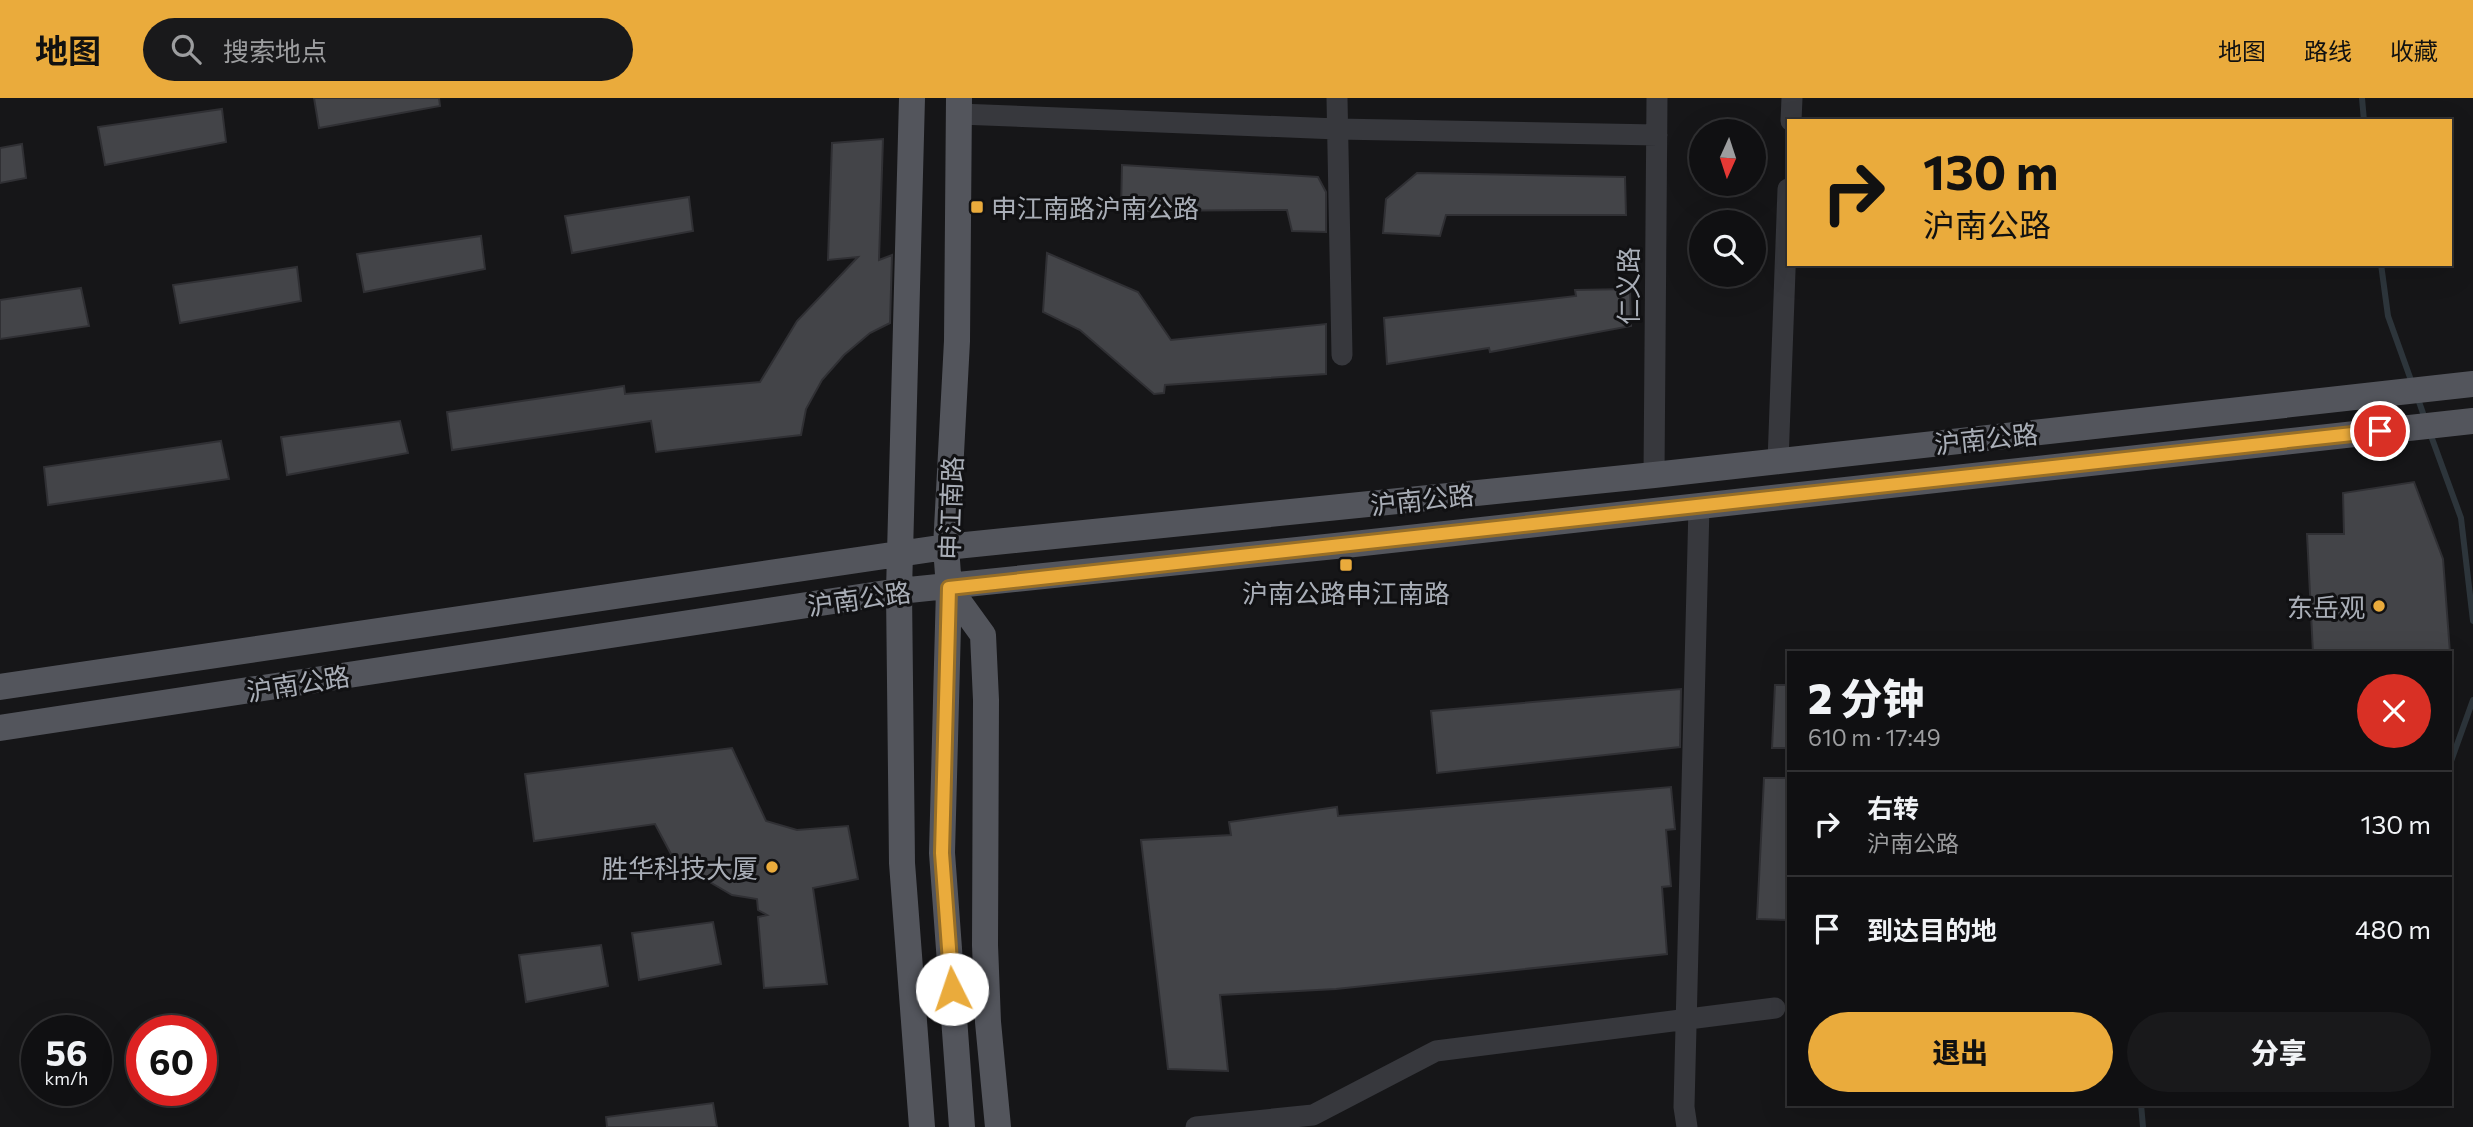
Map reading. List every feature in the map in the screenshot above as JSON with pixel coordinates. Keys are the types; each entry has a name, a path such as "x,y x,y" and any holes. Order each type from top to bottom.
{"main road":[{"name":"申江南路","path":"912,98 899,591 902,863 919,1121"},
{"name":"申江南路","path":"959,106 957,341 946,547 949,588 942,853 962,1126"},
{"name":"沪南公路","path":"0,687 946,547 1778,462 2464,384"},
{"name":"沪南公路","path":"0,728 899,591 949,588 2470,421"},
{"path":"949,588 983,635 986,699 985,945 998,1127"},
{"path":"962,1126 977,1052 985,945"}],"street":[{"path":"1337,98 1342,355"},
{"name":"仁义路","path":"1654,475 1657,98"},
{"path":"1791,119 1792,98"},
{"path":"959,106 1337,129 1657,135"},
{"path":"1778,462 1787,215"},
{"path":"1687,1127 1684,1107 1699,506"},
{"path":"1196,1127 1313,1115 1436,1051 1775,1008"}],"building":[{"path":"314,98 439,98 440,106 319,128"},
{"path":"222,109 226,142 105,165 98,127"},
{"path":"883,139 879,260 892,255 890,323 870,333 844,355 822,380 806,409 801,435 656,452 651,421 452,450 447,412 624,386 625,394 760,382 797,321 858,257 828,260 832,143"},
{"path":"22,144 26,178 0,183 0,148"},
{"path":"1122,165 1318,177 1326,192 1326,232 1292,231 1287,210 1121,211"},
{"path":"1417,173 1625,177 1626,215 1446,215 1440,236 1383,233 1386,199"},
{"path":"689,197 693,231 572,253 565,216"},
{"path":"481,236 485,269 364,292 357,254"},
{"path":"1047,253 1138,292 1171,340 1326,324 1326,374 1165,385 1164,393 1154,394 1080,330 1043,312"},
{"path":"297,267 301,301 180,323 173,285"},
{"path":"81,288 89,326 0,339 0,300"},
{"path":"1630,289 1631,326 1490,352 1489,348 1387,364 1384,318 1576,296 1575,290"},
{"path":"400,421 408,453 287,475 281,437"},
{"path":"221,441 229,479 48,505 44,467"},
{"name":"东岳观","path":"2414,482 2443,559 2450,651 2313,651 2307,534 2344,534 2343,493"},
{"path":"1775,685 1787,685 1787,748 1772,748"},
{"path":"1681,689 1680,747 1437,773 1431,711"},
{"name":"胜华科技大厦","path":"732,748 766,821 797,830 848,826 858,879 813,888 827,984 764,988 758,917 767,915 758,910 757,899 732,895 671,854 655,824 534,841 525,774"},
{"path":"1764,778 1787,778 1787,920 1757,919"},
{"path":"1671,787 1675,829 1666,830 1671,886 1662,887 1667,954 1336,989 1220,995 1228,1071 1168,1069 1141,840 1231,835 1229,822 1337,807 1338,816"},
{"path":"713,922 721,964 639,980 632,933"},
{"path":"601,945 608,986 526,1002 519,955"},
{"path":"713,1103 717,1127 607,1127 606,1117"}],"waterway":[{"path":"2362,98 2364,119"},
{"path":"2381,266 2388,316 2412,383"},
{"path":"2417,396 2425,419"},
{"path":"2430,433 2461,518 2473,621"},
{"path":"2452,758 2473,700"},
{"path":"2141,1106 2143,1127"}],"place":[{"name":"申江南路沪南公路","path":"977,207"},
{"name":"沪南公路申江南路","path":"1346,565"},
{"name":"东岳观","path":"2379,606"},
{"name":"胜华科技大厦","path":"772,867"}],"route":[{"path":"952,989 942,853 949,588 2380,431"}]}
